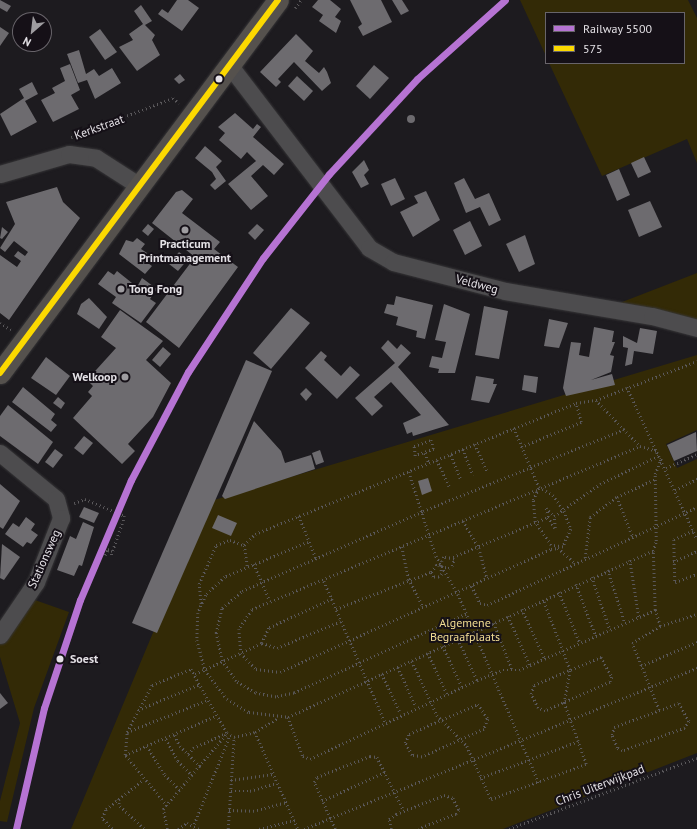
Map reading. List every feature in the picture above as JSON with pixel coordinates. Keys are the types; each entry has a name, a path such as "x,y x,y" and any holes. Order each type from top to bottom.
{"main road":[{"path":"0,373 138,185 192,113 230,66 278,0"}],"street":[{"name":"Veldweg","path":"230,66 369,248 393,262 505,291 652,316 697,328"},
{"name":"Kerkstraat","path":"0,174 69,154 96,158 138,185"},
{"name":"Stationsweg","path":"0,453 45,486 56,499 61,518 36,582 0,635"}],"path":[{"name":"Kerkstraat","path":"66,139 173,98 192,113"},
{"path":"244,545 254,534 410,472 514,428 576,403 596,400 697,361"},
{"path":"627,387 666,468 697,539"},
{"path":"596,400 640,446 658,451"},
{"path":"521,447 581,422 576,403"},
{"path":"514,428 530,468 540,487 553,495 564,511 570,529 565,545 487,578 458,594 423,607 349,642 280,672 256,669 241,653 241,623 252,610 324,581 537,490 540,487 640,446"},
{"path":"466,614 359,663 276,697 255,693 236,681 222,662 216,625 226,602 261,582 423,511 625,430"},
{"path":"431,440 434,448 425,453 416,456 413,447 431,440"},
{"path":"475,444 487,471"},
{"path":"463,449 473,475"},
{"path":"425,453 429,464"},
{"path":"451,454 461,480"},
{"path":"666,468 697,454"},
{"path":"660,457 655,479 657,526 654,551 655,610 660,626"},
{"path":"554,516 564,511 600,484 660,457"},
{"path":"438,460 449,486"},
{"path":"410,472 441,566 458,594 475,631 523,739 539,783"},
{"path":"585,558 590,517 617,497 655,479"},
{"path":"675,490 697,479"},
{"path":"537,490 533,500 535,522 548,542 558,548 575,563"},
{"path":"617,497 633,537"},
{"path":"68,505 85,500 126,516 111,557"},
{"path":"546,508 554,516 555,528 548,517 546,508"},
{"path":"472,586 480,603 487,605 585,558 697,508"},
{"path":"299,516 308,542 316,558"},
{"path":"431,572 433,577 439,577 444,557 453,557 479,548 548,517"},
{"path":"464,521 479,548 487,578"},
{"path":"693,531 674,540 673,562 676,583 697,574"},
{"path":"244,545 230,540 216,545 199,584 201,604 197,640 205,670 227,700 249,712 277,718 288,717 576,584 654,551"},
{"path":"201,604 213,586 247,566 308,542"},
{"path":"244,545 247,566"},
{"path":"402,547 409,578 423,607"},
{"path":"105,555 108,549 113,551"},
{"path":"673,562 697,551"},
{"path":"336,608 409,578 431,572 436,565 452,566 453,557"},
{"path":"630,560 639,617"},
{"path":"254,564 270,602"},
{"path":"608,570 625,624"},
{"path":"592,577 610,630"},
{"path":"324,581 349,642 385,722"},
{"path":"576,584 596,636"},
{"path":"559,592 580,643"},
{"path":"195,674 262,643 269,628 332,599"},
{"path":"412,660 430,702 440,718 461,739 480,778 493,800 586,764 579,741 564,703 570,670 565,650 543,600"},
{"path":"522,609 545,659"},
{"path":"288,717 303,756 310,759 401,714 477,680 530,665 655,610"},
{"path":"659,710 648,688 632,643 660,626 697,614"},
{"path":"508,616 530,665"},
{"path":"262,643 277,648 341,621"},
{"path":"494,623 512,669"},
{"path":"458,639 477,680"},
{"path":"641,666 697,642"},
{"path":"443,646 462,687"},
{"path":"428,652 447,694"},
{"path":"601,657 612,678 610,682 564,703 541,710 531,690 534,685 570,670 601,657"},
{"path":"398,667 416,707"},
{"path":"304,829 697,668"},
{"path":"167,806 143,780 126,755 127,732 152,685 191,669 226,733 234,737 255,732 277,718"},
{"path":"382,674 401,714"},
{"path":"138,710 200,684"},
{"path":"127,732 208,700"},
{"path":"679,703 689,721 685,728 622,751 617,748 612,735 614,727 659,710 679,703"},
{"path":"474,704 481,706 488,719 486,726 461,739 422,757 412,755 405,743 406,736 440,718 474,704"},
{"path":"126,755 166,739 216,716"},
{"path":"255,732 298,829"},
{"path":"188,754 193,748 226,733"},
{"path":"167,829 163,813 167,806 192,775 201,767 226,733"},
{"path":"175,735 188,754 201,767"},
{"path":"194,824 230,735"},
{"path":"228,829 234,737"},
{"path":"166,739 178,761 192,775"},
{"path":"480,778 530,758 579,741"},
{"path":"147,746 165,775 180,790"},
{"path":"335,829 314,782 317,777 370,756 377,757 404,811"},
{"name":"Chris Uiterwijkpad","path":"509,829 697,758"},
{"path":"322,801 385,772"},
{"path":"231,780 273,774"},
{"path":"112,829 103,820 103,815 118,799 143,780"},
{"path":"231,791 250,791 277,783"},
{"path":"391,829 389,819 404,811 444,795 453,798 459,810 456,814 419,829"},
{"path":"118,799 120,806 145,829"},
{"path":"229,810 253,811 286,802"},
{"path":"259,829 294,820"},
{"path":"178,829 184,824 194,824 199,829"}],"green space":[{"path":"520,0 688,0 697,18 697,163 687,139 602,176 549,64 685,64 685,12 545,12 545,54"},
{"path":"697,273 697,322 617,304"},
{"name":"Algemene Begraafplaats","path":"697,355 697,430 666,444 677,468 697,459 697,753 503,829 71,829 152,635 214,500"},
{"path":"32,599 69,612 34,708 7,822 0,821 0,801 20,723 0,657 0,643"}],"building":[{"path":"0,0 11,6 7,12 0,8"},
{"path":"177,0 188,0 199,8 182,31 158,14 162,9 168,13"},
{"path":"318,0 330,0 341,9 335,17 341,21 336,33 319,21 323,15 312,7"},
{"path":"350,0 381,0 392,22 363,36 358,27 362,24"},
{"path":"392,0 402,0 409,11 401,15"},
{"path":"141,5 152,21 145,25 155,35 152,40 160,55 137,71 119,47 133,40 129,34 143,24 134,11"},
{"path":"0,27 9,33 0,46"},
{"path":"100,29 117,52 105,60 89,37"},
{"path":"296,34 313,51 305,61 319,73 324,67 327,72 331,83 322,91 294,62 278,79 281,82 276,87 260,72"},
{"path":"79,50 86,74 94,69 99,76 112,68 121,83 95,99 87,80 78,83 67,54"},
{"path":"70,64 80,90 71,95 79,109 53,122 41,100 55,93 52,88 65,81 60,68"},
{"path":"374,65 389,78 370,99 356,86"},
{"path":"180,74 185,80 179,84 174,79"},
{"path":"297,76 313,91 304,101 288,86"},
{"path":"32,82 38,94 25,101 37,122 11,136 0,114 24,98 19,89"},
{"path":"235,113 253,129 257,124 261,127 253,137 284,164 274,175 263,165 251,176 268,196 251,210 228,184 256,161 247,152 241,159 219,140 225,133 218,127"},
{"path":"409,115 413,115 415,119 413,123 409,123 407,121 407,117"},
{"path":"205,146 222,161 216,167 226,181 215,190 210,185 216,179 212,172 195,158"},
{"path":"644,157 651,172 638,178 631,163"},
{"path":"364,160 369,170 364,175 369,184 361,188 352,172"},
{"path":"619,169 630,195 617,201 606,175"},
{"path":"395,178 405,199 391,206 381,184"},
{"path":"464,178 475,199 489,193 501,220 489,226 480,207 466,213 454,183"},
{"path":"57,187 63,202 80,218 9,320 0,313 0,255 17,267 21,261 14,256 18,251 25,256 28,252 14,241 5,252 0,248 15,224 6,202"},
{"path":"182,190 193,199 182,213 220,242 214,249 238,267 179,348 146,322 195,257 152,223 176,192"},
{"path":"426,191 440,220 413,237 400,212 418,203 414,196"},
{"path":"650,201 662,227 639,237 628,210"},
{"path":"470,221 482,246 465,255 453,230"},
{"path":"148,224 154,229 148,236 142,231"},
{"path":"257,224 264,230 255,240 248,233"},
{"path":"2,227 8,232 2,239 0,238"},
{"path":"525,235 535,264 519,272 506,244"},
{"path":"137,238 145,244 141,249 147,253 142,259 152,266 145,274 119,254 126,240 133,242"},
{"path":"179,252 188,259 178,271 169,264"},
{"path":"108,271 114,275 117,271 137,287 142,278 157,289 150,299 156,303 141,323 112,303 116,297 98,284"},
{"path":"396,296 433,305 425,339 416,337 417,331 396,325 398,317 384,313 387,304 394,305"},
{"path":"89,298 107,317 99,329 77,314 81,304"},
{"path":"444,304 470,314 455,373 438,373 439,369 429,367 432,356 442,358 446,342 435,340"},
{"path":"484,306 508,311 499,359 475,355"},
{"path":"291,308 310,323 271,369 253,353"},
{"path":"120,310 163,341 146,360 171,383 153,417 128,444 135,451 122,464 73,418 92,396 88,392 93,386 87,380 116,348 101,337"},
{"path":"549,319 568,323 559,348 544,346"},
{"path":"594,327 614,331 612,342 615,342 610,355 614,356 611,372 591,380 612,374 615,385 566,396 563,388 571,342 581,343 579,355 589,357"},
{"path":"640,328 657,331 653,354 634,351 632,364 625,366 628,348 623,347 623,336 637,343"},
{"path":"388,340 397,349 401,344 411,353 398,367 449,425 413,436 412,432 407,434 403,423 421,415 391,382 374,397 383,406 372,416 355,398 395,363 381,348"},
{"path":"163,347 171,354 160,367 152,360"},
{"path":"321,351 327,356 324,360 341,376 350,366 360,375 337,399 305,368"},
{"path":"46,357 70,376 56,395 31,378"},
{"path":"246,360 272,371 157,633 132,623"},
{"path":"524,375 538,377 536,393 522,390"},
{"path":"476,376 494,379 493,384 497,384 489,403 471,400"},
{"path":"23,387 55,414 51,420 57,425 51,432 12,402"},
{"path":"306,388 312,394 306,401 300,394"},
{"path":"58,397 65,403 61,409 53,403"},
{"path":"8,405 53,442 38,464 0,436 0,416"},
{"path":"254,421 281,451 285,463 311,455 315,469 225,499 222,496"},
{"path":"696,432 697,451 674,461 667,445"},
{"path":"84,436 93,443 83,455 74,448"},
{"path":"55,449 63,455 53,468 45,462"},
{"path":"320,450 324,462 316,465 312,453"},
{"path":"428,478 432,491 422,495 418,481"},
{"path":"0,484 20,501 3,529 0,527"},
{"path":"84,507 99,513 94,523 79,517"},
{"path":"218,515 237,523 231,536 212,528"},
{"path":"26,517 35,524 31,530 38,535 31,544 27,542 23,547 5,534 13,523 19,527"},
{"path":"83,522 94,527 82,566 79,565 74,576 57,570 70,536 76,539"},
{"path":"2,544 20,557 4,580 0,578"},
{"path":"0,693 8,703 0,709"}],"rail line":[{"name":"5500","path":"16,829 44,708 80,600 131,480 188,372 263,258 329,174 417,79 505,0"}],"transit line":[{"name":"575","path":"0,373 278,0"}],"place":[{"name":"Practicum Printmanagement","path":"185,230"},
{"name":"Tong Fong","path":"121,289"},
{"name":"Welkoop","path":"125,377"},
{"name":"Soest","path":"60,659"}]}
